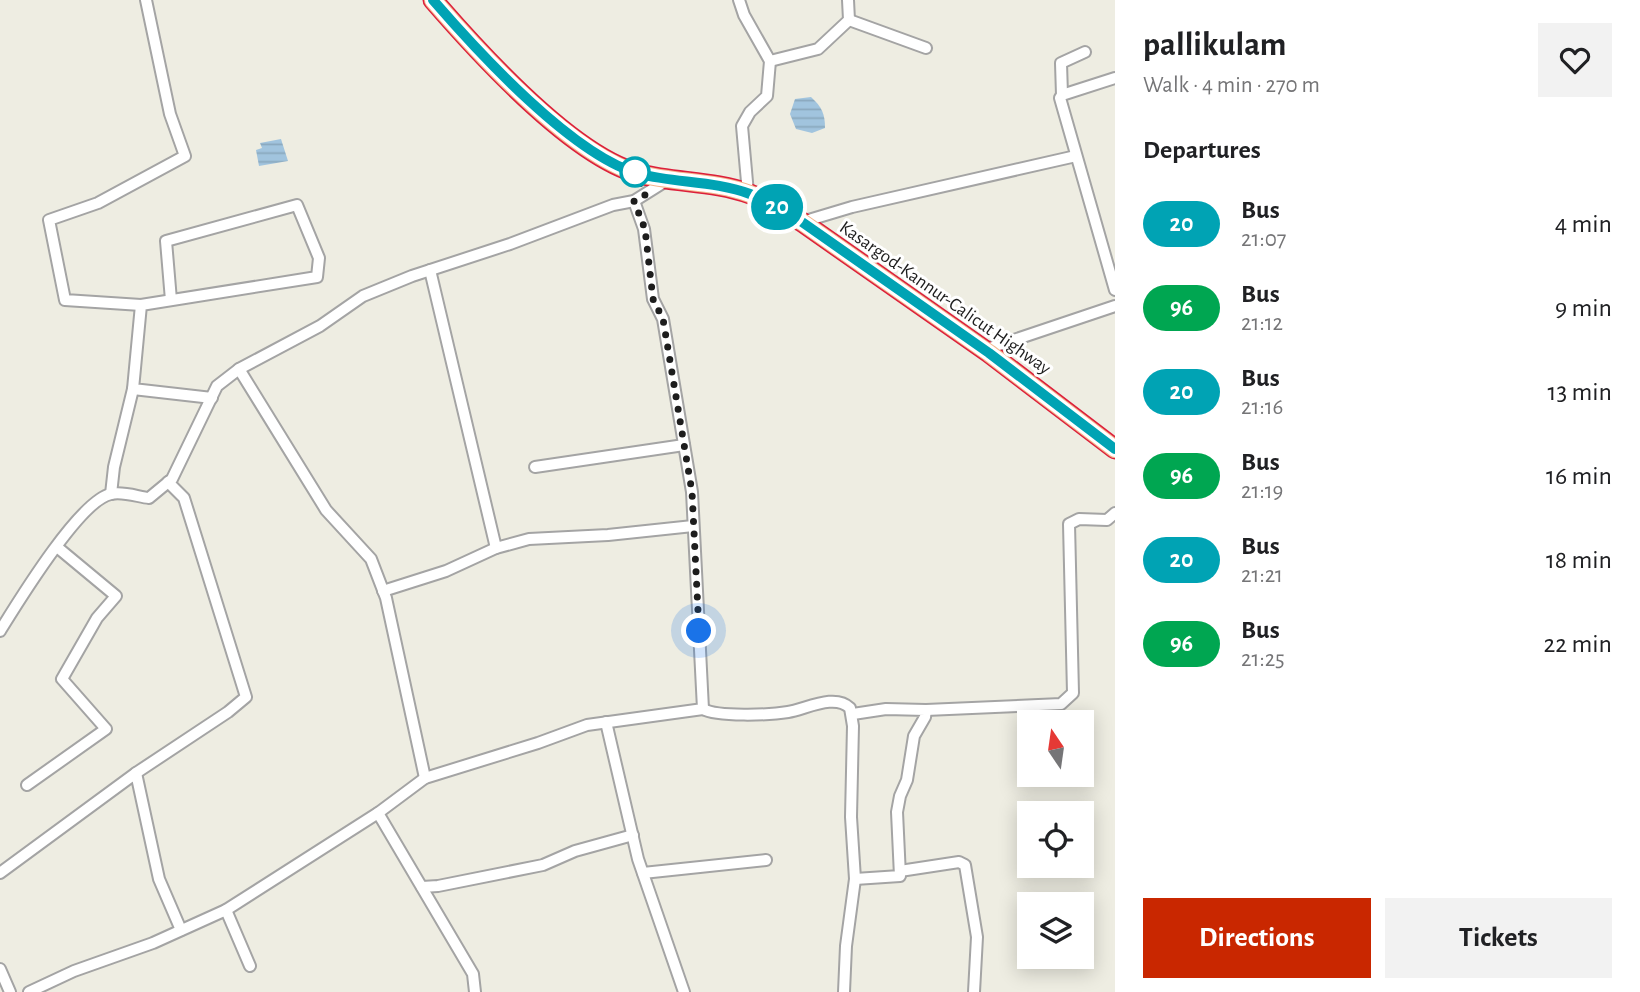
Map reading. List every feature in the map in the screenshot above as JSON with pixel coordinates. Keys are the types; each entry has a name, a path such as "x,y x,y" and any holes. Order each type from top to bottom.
{"highway":[{"name":"Kasargod-Kannur-Calicut Highway","path":"433,0 458,30 548,117 613,164 640,174 748,193 772,204 984,349 1115,449"}],"street":[{"path":"146,0 170,114 185,156 98,203 49,220 65,300 141,305 317,277 319,258 297,205 166,241 171,300"},
{"path":"739,0 744,15 770,61 767,96 750,112 742,126 748,193"},
{"path":"770,61 818,49 849,20 848,0"},
{"path":"849,20 926,48"},
{"path":"1085,52 1062,63 1060,98 1115,290"},
{"path":"1062,95 1115,78"},
{"path":"802,222 852,207 1076,156"},
{"path":"0,631 24,591 90,507 111,494 149,498 172,479 218,386 239,369 320,326 363,296 613,205 634,201 670,178"},
{"path":"634,201 645,229 653,299 663,319 692,492 703,709"},
{"path":"430,270 496,548"},
{"path":"111,494 114,467 133,388 141,305"},
{"path":"984,349 1115,306"},
{"path":"239,369 326,510 371,558 383,591 425,778"},
{"path":"133,388 212,398"},
{"path":"535,467 684,445"},
{"path":"0,873 136,773 228,712 246,697 184,498 168,482"},
{"path":"853,714 886,709 926,710 1061,704 1073,693 1069,524 1079,519 1107,520 1115,513"},
{"path":"383,591 446,571 496,548 529,539 608,535 693,526"},
{"path":"27,785 106,729 62,679 97,618 116,596 57,547"},
{"path":"29,992 74,971 153,943 226,910 379,813 425,778 587,725 703,709 718,713 786,712 841,702 850,708 853,714 851,817 855,879 846,946 844,992"},
{"path":"855,879 900,876 897,812 907,780 914,736 926,710"},
{"path":"606,722 643,873 684,992"},
{"path":"136,773 159,879 181,930"},
{"path":"379,813 473,974 475,992"},
{"path":"422,887 543,865 583,848 633,835"},
{"path":"643,873 766,860"},
{"path":"900,871 959,862 965,865 977,937 974,992"},
{"path":"226,910 250,966"},
{"path":"0,969 10,992"}],"water":[{"path":"811,97 822,111 825,128 812,133 796,129 790,114 795,99"},
{"path":"281,139 288,161 259,166 256,150 262,148 260,143"}],"bus line":[{"name":"20","path":"433,0 458,30 548,117 613,164 640,174 748,193 772,204 802,222 989,353 1115,449"}],"route":[{"path":"635,172 645,195 634,201 645,229 653,299 663,319 692,492 699,631"}]}
